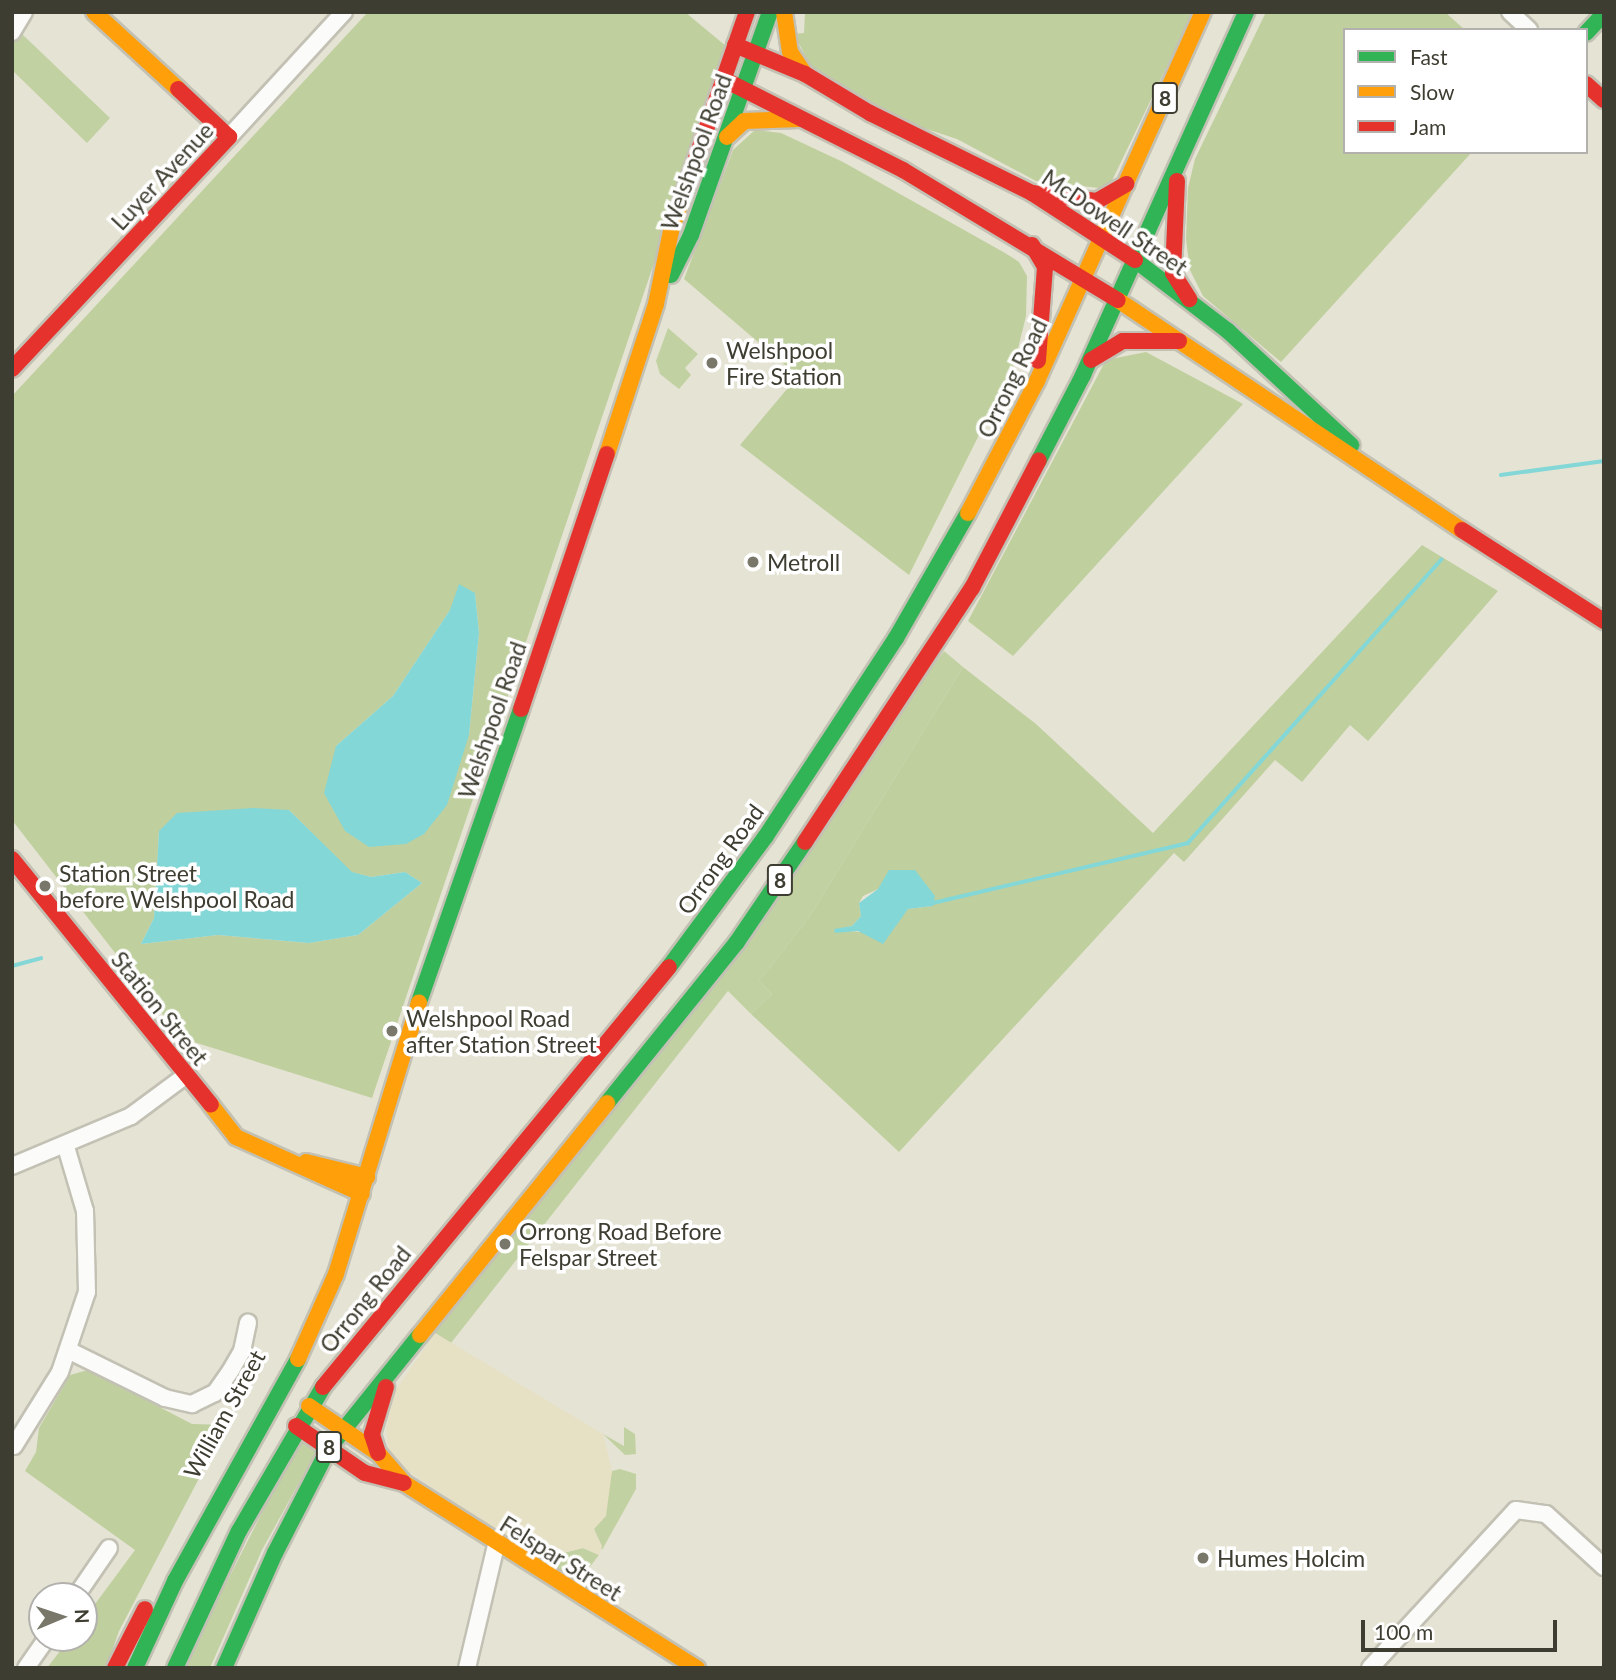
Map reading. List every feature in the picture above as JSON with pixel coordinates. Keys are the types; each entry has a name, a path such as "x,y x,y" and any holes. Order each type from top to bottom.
{"main road":[{"path":"94,12 229,137"},
{"name":"Welshpool Road","path":"355,1192 656,304 671,231 747,12"},
{"name":"Welshpool Road","path":"656,304 691,235 770,12"},
{"path":"784,12 790,52 805,74"},
{"name":"Orrong Road","path":"175,1668 239,1531 309,1406 400,1289 563,1099 766,836 896,638 987,480 1037,381 1203,12"},
{"name":"8","path":"225,1668 275,1553 329,1448 745,931 915,681 972,588 1091,360 1246,12"},
{"path":"1588,31 1604,14"},
{"name":"McDowell Street","path":"735,45 805,74 870,113 1032,193 1103,236 1189,299 1390,480"},
{"name":"McDowell Street","path":"723,79 810,120 1086,277 1287,417 1390,480 1604,621"},
{"path":"1588,86 1604,100"},
{"path":"727,137 744,121 810,120"},
{"name":"Luyer Avenue","path":"12,369 229,137"},
{"path":"1179,161 1173,273 1189,299"},
{"path":"1032,193 1097,201 1126,184"},
{"path":"1032,245 1045,267 1037,381"},
{"path":"1091,360 1123,341 1179,341"},
{"name":"Station Street","path":"12,859 236,1137 355,1192"},
{"name":"Station Street","path":"292,1162 316,1162 361,1175"},
{"name":"William Street","path":"115,1668 305,1311 355,1192"},
{"name":"William Street","path":"135,1668 175,1581 320,1317 355,1192"},
{"path":"378,1453 372,1434 376,1412 403,1353"},
{"name":"Felspar Street","path":"309,1406 378,1453 404,1483 496,1545 697,1668"},
{"name":"Felspar Street","path":"296,1426 365,1473 404,1483"}],"street":[{"path":"12,32 24,12"},
{"name":"Luyer Avenue","path":"229,137 344,12"},
{"path":"1510,12 1527,28"},
{"path":"12,1166 66,1147 131,1116 185,1076"},
{"path":"14,1446 34,1419 70,1351 87,1292 88,1238 66,1147"},
{"path":"70,1351 165,1398 192,1404 205,1401 223,1381 242,1351 248,1323"},
{"path":"1370,1668 1516,1510 1546,1514 1604,1567"},
{"path":"467,1668 496,1545"},
{"path":"86,1582 109,1549"},
{"path":"26,1668 37,1652"}],"green space":[{"path":"12,12 24,12 23,35 110,118 87,143 12,70"},
{"path":"368,12 685,12 727,47 372,1098 181,1038 12,820 12,396","holes":["475,593 479,633 469,735 336,746 393,696 450,610","289,810 351,872 371,877 405,872 422,883 358,935 309,943 218,935 141,944 154,918 159,831"]},
{"path":"805,12 1193,12 1108,189 1036,181 957,139 905,122 811,67 794,34 804,33"},
{"path":"1266,12 1445,12 1463,28 1343,28 1343,154 1470,154 1281,362 1203,296 1190,270 1186,239 1188,188 1195,159"},
{"path":"755,130 781,133 843,162 1005,253 1019,262 1027,276 1026,316 1014,365 909,575 740,445 798,376 684,279 733,150"},
{"path":"668,328 698,354 685,368 691,375 679,389 660,374 656,361"},
{"path":"1146,352 1243,404 1013,656 968,621 1106,360"},
{"path":"1422,545 1498,591 1368,741 1350,725 1302,782 1275,760 1184,862 1174,853 899,1152 751,1014 772,994 759,981 808,919 963,667 1036,724 1153,833","holes":["878,889 932,906 908,909 886,934 835,930 852,926 861,916 859,903 863,896"]},
{"path":"944,651 963,667 808,919 759,981 772,994 751,1014 728,991 451,1343 435,1333"},
{"path":"88,1370 192,1424 227,1425 119,1631 106,1668 47,1668 59,1652 98,1652 98,1600 135,1550 25,1471 36,1452 39,1428 70,1375"},
{"path":"624,1427 635,1434 636,1454 625,1455 603,1434 624,1446"},
{"path":"300,1438 316,1452 262,1550 210,1668 183,1668"},
{"path":"620,1469 636,1474 636,1489 602,1550 594,1529 612,1471"},
{"path":"517,1534 555,1555 583,1548 599,1555 585,1573 569,1575 511,1540"}],"sand":[{"path":"435,1333 603,1434 612,1471 606,1516 594,1529 602,1546 599,1555 583,1548 555,1555 517,1534 511,1540 402,1467 389,1451 386,1430 395,1391"}],"water":[{"path":"459,584 475,593 479,633 469,735 447,805 424,834 406,844 369,847 345,831 324,793 336,746 393,696 450,610"},
{"path":"253,808 289,810 352,872 371,877 405,872 422,883 358,935 309,943 218,935 141,944 154,918 159,831 177,813"},
{"path":"889,870 915,870 935,896 933,906 908,909 883,944 858,931 835,933 834,929 852,926 861,916 859,903 878,889"}],"waterway":[{"path":"1501,475 1604,461"},
{"path":"933,903 1188,843 1441,560"},
{"path":"12,966 41,958"}],"traffic: fast":[{"path":"671,275 691,235 770,12"},
{"path":"1039,460 1083,375 1246,12"},
{"path":"1588,31 1604,14"},
{"path":"1135,260 1228,331 1351,445"},
{"path":"669,967 766,836 896,638 968,513"},
{"path":"419,1002 521,709"},
{"path":"607,1103 737,942 805,842"},
{"path":"224,1668 275,1553 329,1448 420,1335"},
{"path":"135,1668 175,1581 298,1359"},
{"path":"175,1668 239,1531 323,1387"}],"traffic: slow":[{"path":"94,12 178,89"},
{"path":"784,12 790,52 805,74"},
{"path":"968,513 1037,381 1203,12"},
{"path":"727,137 744,121 799,119"},
{"path":"607,454 656,304 671,231 686,187"},
{"path":"1118,300 1462,530"},
{"path":"298,1359 336,1274 419,1002"},
{"path":"420,1335 607,1103"},
{"path":"211,1105 236,1137 362,1194"},
{"path":"306,1162 367,1177"},
{"path":"309,1406 378,1453 404,1483 697,1668"}],"traffic: jam":[{"path":"686,187 747,12"},
{"path":"735,45 805,74 870,113 1032,193 1135,260"},
{"path":"723,79 903,170 1118,300"},
{"path":"1588,86 1604,100"},
{"path":"12,369 229,137 178,89"},
{"path":"1177,181 1173,273 1189,299"},
{"path":"1032,193 1097,201 1126,184"},
{"path":"1032,245 1045,267 1038,361"},
{"path":"1091,360 1123,341 1179,341"},
{"path":"521,709 607,454"},
{"path":"805,842 972,588 1039,460"},
{"path":"1462,530 1604,621"},
{"path":"12,859 211,1105"},
{"path":"323,1387 669,967"},
{"path":"378,1453 372,1434 386,1387"},
{"path":"296,1426 365,1473 404,1483"},
{"path":"115,1668 145,1609"}],"place":[{"name":"Welshpool Fire Station","path":"712,363"},
{"name":"Metroll","path":"753,562"},
{"name":"Station Street before Welshpool Road","path":"45,886"},
{"name":"Welshpool Road after Station Street","path":"392,1031"},
{"name":"Orrong Road Before Felspar Street","path":"505,1244"},
{"name":"Humes Holcim","path":"1203,1558"}]}
